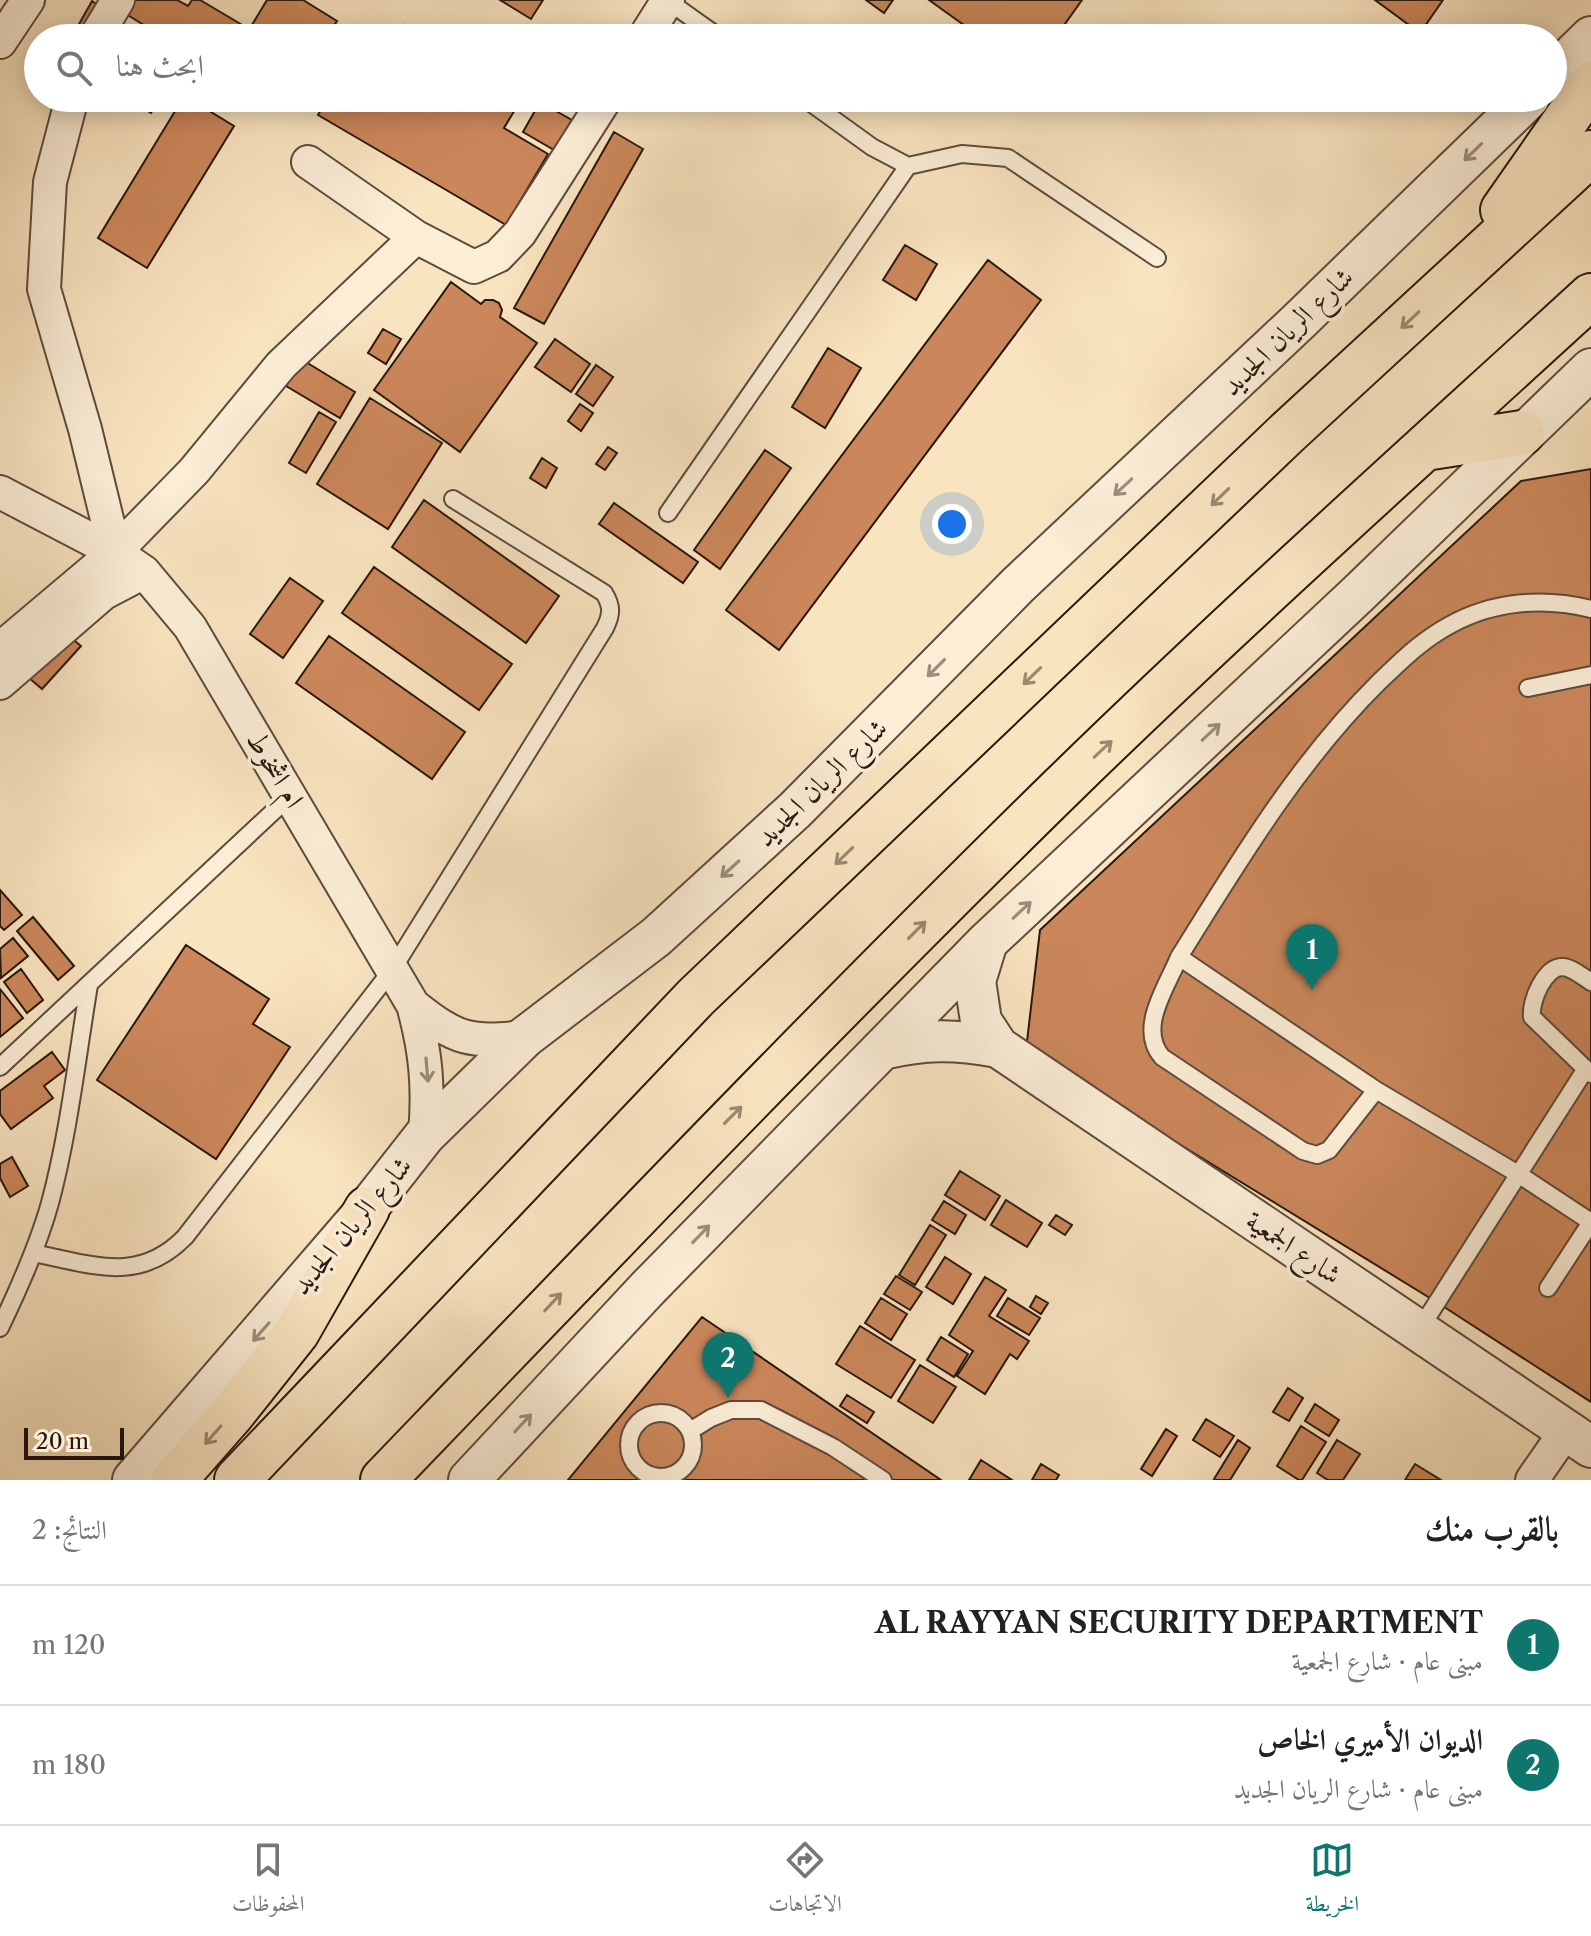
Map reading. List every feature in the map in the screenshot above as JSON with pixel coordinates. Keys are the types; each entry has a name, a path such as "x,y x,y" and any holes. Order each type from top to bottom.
{"highway":[{"path":"1451,282 1591,84"},
{"path":"237,1480 696,997 1286,434 1591,153"},
{"path":"383,1480 638,1212 863,983 1054,795 1591,296"},
{"path":"1554,330 1591,303"},
{"path":"1425,448 1522,433"},
{"path":"174,1480 297,1332 367,1209"},
{"path":"398,1480 524,1333"}],"street":[{"path":"0,42 28,0"},
{"path":"103,24 118,0"},
{"path":"653,24 668,0"},
{"path":"1567,60 1591,37"},
{"path":"68,112 50,182 44,289 85,429 115,552"},
{"path":"308,162 416,237 474,267 498,256 520,233 597,112"},
{"name":"شارع الريان الجديد","path":"133,1480 367,1209 425,1135 525,1037 656,937 795,810 1018,585 1297,323 1515,112"},
{"path":"0,649 115,552 194,471 281,365 416,237"},
{"path":"469,1480 648,1288 987,942 1358,594 1522,433 1584,380"},
{"name":"ام اشخوط","path":"0,492 115,552 144,572 190,627 413,1005 425,1049 429,1092 425,1135"},
{"path":"0,683 104,593 144,572"},
{"name":"شارع الجمعية","path":"987,942 975,981 981,1021 998,1047 1578,1439"},
{"name":"ام اشخوط","path":"413,1005 446,1031 484,1041 525,1037"},
{"name":"شارع الجمعية","path":"882,1049 923,1040 965,1041 998,1047"},
{"path":"1532,1480 1578,1439"}],"lane":[{"path":"668,0 701,24"},
{"path":"823,112 872,147 908,166 962,154 1008,158 1157,258"},
{"path":"668,513 908,166"},
{"path":"33,1253 128,1269 152,1261 173,1249 392,970 610,618 612,605 604,593 453,499"},
{"path":"1376,1090 1329,1150 1317,1155 1303,1151 1162,1057 1152,1039 1151,1025 1179,957 1258,831 1335,729 1418,644 1452,623 1487,610 1527,601 1591,609"},
{"path":"1528,688 1591,675"},
{"path":"0,1067 291,795"},
{"path":"1179,957 1376,1090 1518,1174 1591,1222 1548,1288"},
{"path":"1418,1332 1518,1174 1588,1072 1532,1017 1533,995 1552,970 1560,967 1570,969 1591,982"},
{"path":"0,1328 33,1253 49,1205 60,1159 89,985"},
{"path":"690,1431 731,1410 761,1410 833,1447 883,1480"},
{"path":"672,1414 683,1421 690,1431 692,1455 685,1467 663,1477 634,1475 629,1447 631,1435 647,1416 672,1414"}],"building":[{"path":"128,0 177,0 188,6 192,0 200,0 241,24 142,24 121,11"},
{"path":"267,0 303,0 337,21 335,24 252,24"},
{"path":"500,0 543,0 531,19"},
{"path":"866,0 893,0 884,13"},
{"path":"929,0 1082,0 1065,24 962,24"},
{"path":"1375,0 1443,0 1426,24 1408,24"},
{"path":"92,1 121,19 115,24 79,24"},
{"path":"174,112 211,112 234,126 147,268 98,238"},
{"path":"320,112 514,112 504,128 548,154 506,225 318,115"},
{"path":"534,112 558,112 572,120 554,150 523,132"},
{"path":"614,132 643,149 544,324 514,308"},
{"path":"905,245 937,264 916,300 883,280"},
{"path":"988,260 1041,300 779,650 726,610"},
{"path":"451,282 481,304 485,300 499,303 502,310 500,317 537,343 460,452 374,390"},
{"path":"383,329 401,339 386,364 368,353"},
{"path":"555,339 590,364 571,392 535,367"},
{"path":"828,348 861,368 825,428 792,407"},
{"path":"301,359 355,392 340,418 286,386"},
{"path":"596,365 613,377 593,406 576,394"},
{"path":"370,398 442,443 388,529 317,484"},
{"path":"580,404 593,413 581,431 568,421"},
{"path":"319,412 336,422 306,473 289,463"},
{"path":"608,447 617,453 605,470 596,464"},
{"path":"765,450 791,468 720,569 694,550"},
{"path":"542,458 557,468 546,488 530,478"},
{"path":"1591,469 1591,1402 1438,1303 1026,1050 1040,930 1521,481"},
{"path":"424,500 559,596 526,643 392,547"},
{"path":"614,503 698,562 683,583 599,524"},
{"path":"374,567 512,664 479,710 342,613"},
{"path":"290,578 323,601 283,658 250,634"},
{"path":"68,635 81,646 42,689 29,678"},
{"path":"329,636 465,732 432,779 296,683"},
{"path":"0,890 22,915 4,930 0,926"},
{"path":"33,917 74,966 58,980 17,931"},
{"path":"13,938 28,956 1,978 0,949"},
{"path":"186,945 269,999 253,1024 290,1047 216,1159 97,1080"},
{"path":"21,969 43,1000 27,1013 4,982"},
{"path":"0,989 23,1018 0,1037"},
{"path":"52,1052 65,1070 44,1086 53,1098 11,1129 0,1114 0,1091"},
{"path":"12,1157 28,1186 10,1197 0,1178 0,1164"},
{"path":"960,1171 1000,1196 985,1220 945,1195"},
{"path":"1006,1200 1042,1223 1027,1247 991,1225"},
{"path":"944,1201 966,1215 955,1234 932,1220"},
{"path":"1056,1215 1072,1225 1065,1235 1049,1225"},
{"path":"930,1225 946,1235 915,1285 899,1275"},
{"path":"945,1257 971,1274 953,1304 926,1287"},
{"path":"896,1276 922,1292 910,1310 884,1294"},
{"path":"985,1277 1006,1290 989,1316 1029,1341 1017,1359 1010,1354 985,1394 957,1376 973,1351 949,1335"},
{"path":"1036,1296 1048,1303 1041,1314 1030,1307"},
{"path":"881,1298 907,1314 891,1340 865,1323"},
{"path":"1008,1298 1040,1318 1029,1335 997,1316"},
{"path":"702,1317 941,1480 568,1480"},
{"path":"860,1326 915,1360 891,1398 836,1364"},
{"path":"941,1337 968,1354 954,1377 927,1360"},
{"path":"920,1365 956,1387 933,1423 898,1401"},
{"path":"1288,1388 1303,1398 1289,1421 1273,1412"},
{"path":"847,1395 874,1412 867,1423 840,1406"},
{"path":"1315,1404 1339,1420 1329,1436 1305,1421"},
{"path":"1206,1419 1234,1436 1220,1457 1193,1440"},
{"path":"1301,1426 1326,1442 1302,1480 1299,1480 1277,1466"},
{"path":"1166,1429 1177,1436 1152,1476 1141,1469"},
{"path":"1238,1440 1250,1448 1230,1480 1214,1479"},
{"path":"1337,1440 1360,1454 1343,1480 1328,1480 1317,1473"},
{"path":"981,1460 1012,1480 969,1480"},
{"path":"1041,1464 1059,1475 1056,1480 1032,1480"},
{"path":"1415,1464 1441,1480 1405,1480"}],"place":[{"name":"AL RAYYAN SECURITY DEPARTMENT","path":"1312,990"},
{"name":"الديوان الأميري الخاص","path":"728,1398"}]}
